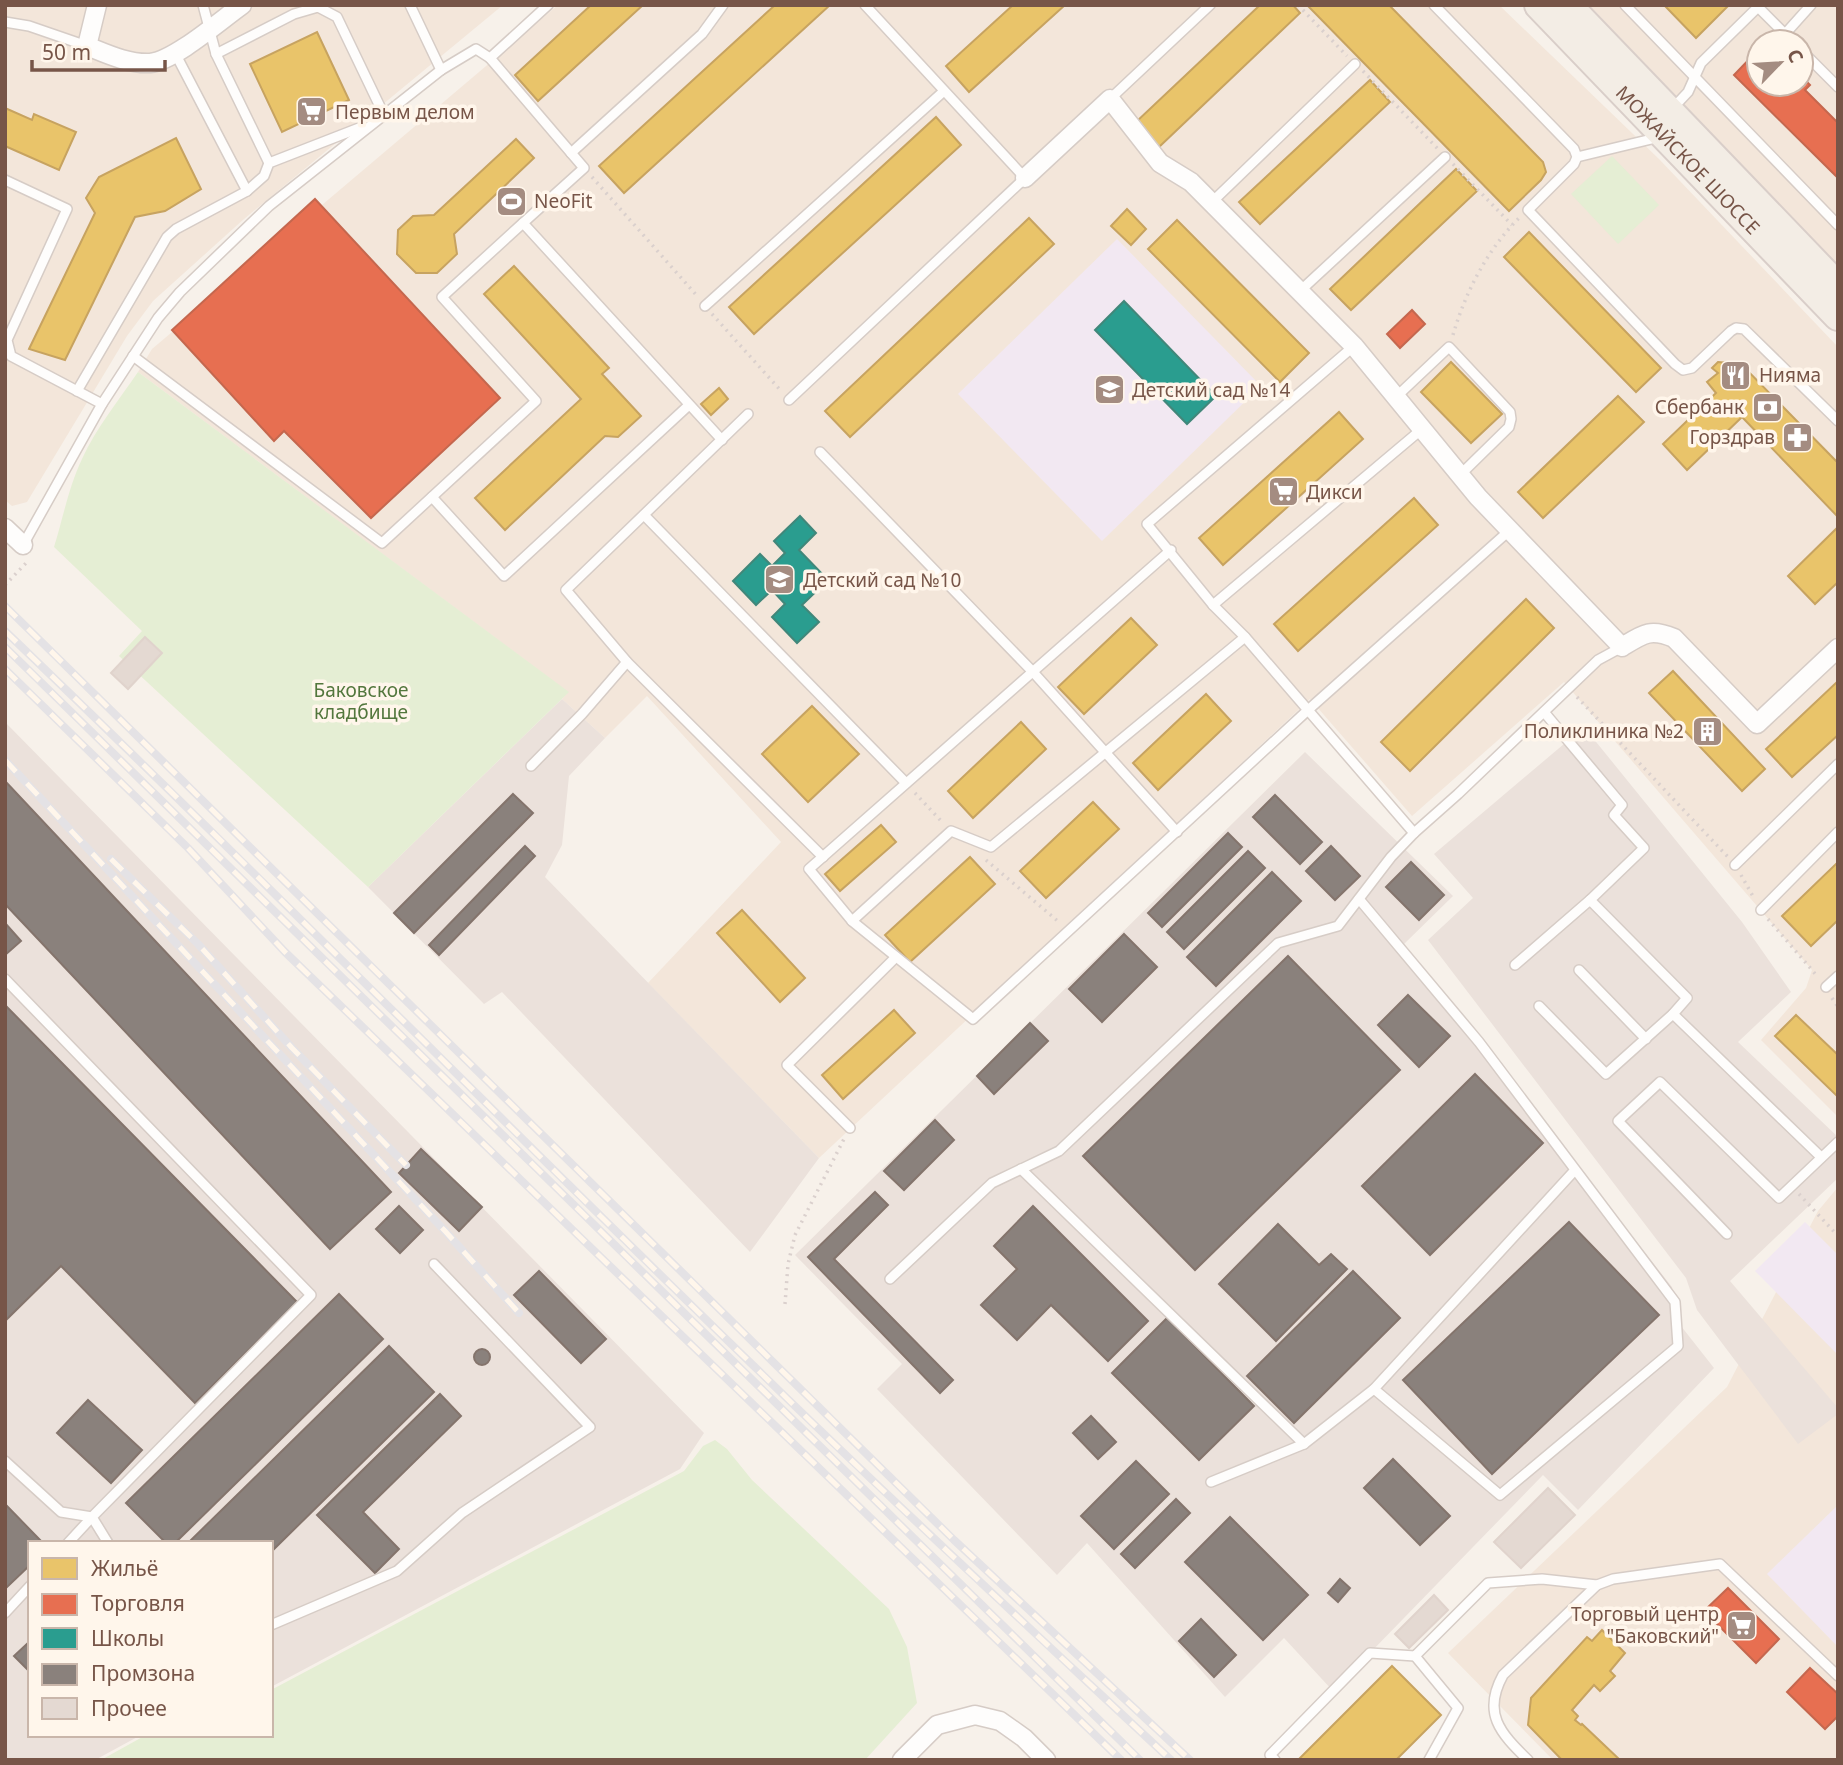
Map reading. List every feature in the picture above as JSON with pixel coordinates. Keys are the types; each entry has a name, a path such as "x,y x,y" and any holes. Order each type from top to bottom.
{"main road":[{"name":"МОЖАЙСКОЕ ШОССЕ","path":"1539,5 1668,123 1838,287"},
{"name":"МОЖАЙСКОЕ ШОССЕ","path":"1567,5 1838,316"}],"street":[{"path":"97,5 87,47 138,63 152,63 175,53 242,5"},
{"path":"1025,178 1110,99 1160,163 1191,182 1354,346 1460,475 1622,647 1644,634 1658,632 1674,638 1757,724 1838,648"},
{"path":"5,528 23,545"},
{"path":"902,1760 937,1725 975,1715 1000,1721 1024,1738 1046,1760"}],"lane":[{"path":"77,391 167,237 176,229 247,191 264,176 269,163 216,54 203,5"},
{"path":"410,5 441,70"},
{"path":"490,58 548,5"},
{"path":"571,153 702,34 723,5"},
{"path":"789,400 1025,178 865,5"},
{"path":"1110,99 1210,5"},
{"path":"1434,5 1574,149 1577,157 1574,164 1528,210 1675,364 1684,370 1692,368 1731,331 1736,328 1744,329 1838,421"},
{"path":"1625,5 1838,225"},
{"path":"1790,28 1811,5"},
{"path":"1577,157 1668,123 1688,92 1702,63 1757,6 1779,28"},
{"path":"216,54 294,14 318,7 337,17 384,115"},
{"path":"5,22 29,26 87,47"},
{"path":"23,545 102,404 133,356 158,318 180,292 269,206 441,70 476,49 490,58 584,168 442,298 536,401 382,543 133,356"},
{"path":"175,53 247,191"},
{"path":"1212,202 1355,64"},
{"path":"1815,64 1838,87"},
{"path":"705,306 944,91"},
{"path":"269,163 369,125"},
{"path":"1300,291 1445,156"},
{"path":"5,180 67,209 7,340 11,356 102,404"},
{"path":"523,223 722,440"},
{"path":"1354,346 1147,524 1213,604 1245,636 1414,832"},
{"path":"1396,397 1449,347 1510,412 1509,427 1460,475"},
{"path":"432,497 504,576 689,405"},
{"path":"748,414 566,590 627,662 823,857"},
{"path":"1213,604 1422,429"},
{"path":"820,452 1033,671 1177,832"},
{"path":"644,515 906,783"},
{"path":"1171,551 809,869 852,920 973,1019 1308,710 1510,530"},
{"path":"852,920 950,831 991,847 1245,636"},
{"path":"890,1279 992,1182 1059,1151 1278,943 1338,926 1391,857 1414,832 1458,794 1598,660 1622,647"},
{"path":"531,766 582,714 627,662"},
{"path":"1515,965 1590,900 1644,848 1614,815 1622,805 1544,712"},
{"path":"1735,865 1838,764"},
{"path":"1760,910 1838,832"},
{"path":"1359,898 1479,1042 1675,1302 1678,1346 1500,1495 1374,1390"},
{"path":"1539,1006 1606,1074 1687,998 1590,900"},
{"path":"850,1128 787,1065 896,957"},
{"path":"1579,970 1646,1039"},
{"path":"1826,987 1838,976"},
{"path":"5,979 312,1295 70,1541"},
{"path":"1673,1014 1821,1157"},
{"path":"1727,1234 1618,1121 1660,1082 1779,1198 1838,1142"},
{"path":"1021,1169 1304,1444"},
{"path":"1211,1482 1304,1444 1374,1390 1575,1170"},
{"path":"273,1624 397,1571 461,1513 590,1427 434,1264"},
{"path":"5,1461 61,1512 92,1517 107,1541"},
{"path":"1528,1760 1506,1738 1496,1723 1493,1706 1496,1688 1503,1675 1597,1585 1613,1579 1720,1564 1838,1676"},
{"path":"1415,1656 1488,1583 1542,1579 1597,1585"},
{"path":"5,1613 28,1588"},
{"path":"1275,1760 1270,1755 1370,1653 1415,1656 1458,1708 1429,1760"}],"path":[{"path":"1298,5 1512,225"},
{"path":"584,168 789,400"},
{"path":"1449,347 1461,308 1480,270 1512,225 1528,210"},
{"path":"5,585 31,557 23,545"},
{"path":"1569,688 1735,865 1760,910 1826,987"},
{"path":"785,1304 788,1264 795,1235 850,1128"},
{"path":"1791,1186 1838,1236"}],"shaded area":[{"path":"5,5 503,5 244,219 153,301 127,336 27,502 12,506 5,500"},
{"path":"558,5 1499,5 1659,159 1838,347 1838,1117 1761,1040 1806,988 1812,970 1564,682 1412,816 1310,699 819,1158 648,983 781,842 647,696 605,738 562,699 568,692 138,372 152,349"},
{"path":"1589,5 1838,5 1838,265"},
{"name":"Детский сад №14","path":"1117,239 1261,386 1102,541 958,394"},
{"path":"562,699 605,738 569,776 562,845 545,877 819,1158 750,1252 502,992 484,1004 368,887"},
{"path":"5,722 704,1433 680,1469 273,1686 273,1541 28,1541 28,1737 137,1737 95,1760 5,1760"},
{"path":"1584,727 1742,922 1791,992 1738,1042 1838,1137 1838,1178 1730,1281 1838,1408 1838,1414 1798,1444 1697,1310 1686,1278 1428,940 1473,898 1434,854"},
{"path":"1305,752 1453,896 1403,945 1672,1287 1681,1326 1714,1368 1578,1510 1543,1475 1333,1691 1284,1638 1225,1697 1087,1543 1057,1575 877,1389 902,1364 795,1255"},
{"path":"1838,1187 1838,1760 1553,1760 1448,1653 1727,1387 1818,1211"},
{"path":"1805,1222 1838,1255 1838,1355 1755,1271"},
{"path":"1838,1505 1838,1647 1767,1574"}],"green space":[{"path":"1612,156 1659,205 1618,244 1571,194"},
{"name":"Баковское кладбище","path":"138,372 569,692 368,887 119,656 142,631 54,547 77,469 101,425"},
{"path":"715,1440 727,1449 752,1480 889,1609 907,1647 917,1703 865,1760 101,1760 142,1737 273,1737 273,1689 684,1471 703,1446"}],"building: Жильё":[{"path":"591,5 643,5 538,101 515,75"},
{"path":"775,5 830,5 624,193 599,166"},
{"path":"1013,5 1065,5 969,92 946,66"},
{"path":"1260,5 1293,5 1300,13 1159,147 1136,122"},
{"path":"1307,5 1389,5 1543,162 1546,172 1541,180 1509,211"},
{"path":"1664,5 1729,5 1696,38"},
{"path":"317,32 349,100 282,132 250,64"},
{"path":"1370,80 1390,102 1260,224 1239,202"},
{"path":"5,108 32,120 34,114 76,132 59,170 5,146"},
{"path":"936,117 961,145 754,334 729,307"},
{"path":"176,138 201,189 165,211 135,217 65,360 29,349 95,213 86,198 99,177"},
{"path":"516,139 534,158 454,234 457,254 437,273 416,273 397,254 398,230 413,216 434,215"},
{"path":"1456,169 1477,191 1351,310 1330,289"},
{"path":"1127,209 1146,229 1131,245 1111,226"},
{"path":"1029,218 1054,244 850,437 825,411"},
{"path":"1177,220 1309,353 1280,382 1148,249"},
{"path":"1529,232 1661,368 1636,392 1504,257"},
{"path":"514,266 609,368 602,374 641,416 618,437 605,436 505,530 475,498 581,399 484,294"},
{"path":"1451,362 1502,414 1471,443 1421,392"},
{"path":"1718,362 1741,364 1838,463 1838,517 1742,417 1687,470 1663,444 1716,393 1707,382 1718,373 1712,368"},
{"path":"719,388 728,399 711,415 701,404"},
{"path":"1618,396 1644,422 1543,518 1518,492"},
{"path":"1339,412 1363,439 1223,565 1199,538"},
{"path":"1414,498 1438,525 1298,651 1274,624"},
{"path":"1838,527 1838,582 1815,604 1788,576"},
{"path":"1526,599 1554,628 1410,771 1381,742"},
{"path":"1131,618 1157,645 1084,714 1058,687"},
{"name":"Поликлиника №2","path":"1673,671 1765,769 1742,791 1649,693"},
{"path":"1838,681 1838,735 1792,777 1766,749"},
{"path":"1206,694 1231,721 1158,790 1133,763"},
{"path":"812,706 859,754 808,802 762,754"},
{"path":"1021,722 1046,749 973,818 948,791"},
{"path":"1093,802 1119,829 1046,898 1020,871"},
{"path":"881,825 896,842 840,891 825,874"},
{"path":"970,857 995,884 910,962 885,935"},
{"path":"1838,862 1838,920 1811,946 1782,916"},
{"path":"742,910 805,978 780,1002 717,933"},
{"path":"894,1010 915,1033 843,1099 822,1075"},
{"path":"1796,1015 1838,1055 1838,1097 1775,1036"},
{"path":"1602,1630 1625,1653 1610,1671 1615,1676 1600,1691 1594,1685 1572,1710 1578,1716 1575,1720 1620,1760 1562,1760 1528,1725 1531,1698 1587,1637 1592,1641"},
{"path":"1392,1666 1441,1715 1396,1760 1298,1760"}],"building: Торговля":[{"path":"1745,64 1745,86 1734,75"},
{"path":"1757,98 1813,98 1838,123 1838,178"},
{"path":"315,199 500,398 371,518 284,431 274,441 172,330"},
{"path":"1412,310 1425,324 1400,348 1387,334"},
{"name":"Торговый центр \"Баковский\"","path":"1728,1588 1779,1639 1756,1663 1704,1611"},
{"path":"1810,1668 1838,1694 1838,1716 1825,1729 1787,1692"}],"building: Школы":[{"path":"1124,301 1216,396 1187,424 1095,330"},
{"name":"Детский сад №10","path":"800,516 816,533 799,550 828,580 802,605 819,622 797,643 772,617 785,604 772,590 756,605 733,581 760,554 772,566 785,553 774,541"}],"building: Промзона":[{"path":"5,781 391,1192 330,1249 5,904"},
{"path":"513,794 533,813 414,933 394,913"},
{"path":"1275,795 1322,842 1300,864 1253,817"},
{"path":"1228,833 1242,847 1162,927 1148,913"},
{"path":"525,846 535,856 439,955 429,945"},
{"path":"1331,846 1360,876 1335,900 1306,871"},
{"path":"1248,851 1265,868 1184,949 1167,932"},
{"path":"1411,862 1444,895 1419,920 1386,887"},
{"path":"1272,872 1301,901 1216,986 1187,957"},
{"path":"5,923 21,941 5,955"},
{"path":"1124,934 1157,967 1102,1022 1069,989"},
{"path":"1288,956 1400,1070 1195,1270 1083,1156"},
{"path":"1408,995 1450,1036 1419,1067 1378,1025"},
{"path":"5,1005 297,1302 195,1403 61,1266 5,1321"},
{"path":"1030,1023 1048,1041 994,1094 977,1076"},
{"path":"1475,1074 1543,1143 1430,1255 1362,1186"},
{"path":"935,1120 954,1140 904,1190 884,1171"},
{"path":"421,1149 482,1207 459,1231 399,1173"},
{"path":"875,1192 888,1205 834,1259 953,1380 940,1393 808,1257"},
{"path":"399,1206 423,1230 400,1253 376,1229"},
{"path":"1033,1206 1148,1321 1108,1361 1051,1305 1017,1340 981,1305 1017,1269 994,1246"},
{"path":"1569,1222 1659,1315 1492,1474 1403,1380"},
{"path":"1278,1224 1319,1265 1331,1254 1347,1269 1276,1341 1219,1284"},
{"path":"539,1271 606,1339 581,1363 514,1295"},
{"path":"1353,1271 1400,1318 1294,1423 1247,1376"},
{"path":"339,1294 383,1339 177,1541 164,1541 126,1503"},
{"path":"1167,1318 1254,1406 1199,1460 1112,1373"},
{"path":"389,1346 434,1392 273,1550 273,1541 190,1541"},
{"path":"479,1349 485,1349 490,1357 488,1363 479,1365 474,1360 474,1354"},
{"path":"440,1394 461,1416 363,1512 399,1549 375,1573 317,1515"},
{"path":"88,1400 142,1450 111,1483 57,1433"},
{"path":"1091,1416 1116,1442 1098,1459 1073,1433"},
{"path":"1393,1459 1450,1516 1420,1545 1364,1488"},
{"path":"1136,1461 1169,1494 1114,1549 1081,1516"},
{"path":"1176,1499 1190,1513 1135,1568 1121,1554"},
{"path":"5,1504 41,1541 28,1541 28,1567 5,1589"},
{"path":"1230,1517 1308,1595 1263,1640 1185,1562"},
{"path":"1340,1579 1350,1588 1338,1602 1328,1593"},
{"path":"1201,1619 1236,1655 1214,1677 1179,1641"},
{"path":"28,1643 28,1670 14,1656"}],"building: Прочее":[{"path":"145,637 162,653 128,689 111,673"},
{"path":"1548,1488 1575,1515 1521,1568 1494,1542"},
{"path":"1434,1595 1448,1610 1409,1648 1395,1634"}],"railway":[{"path":"5,606 954,1540 1190,1760"},
{"path":"5,631 812,1423 1171,1760"},
{"path":"5,647 1140,1760"},
{"path":"5,669 188,848 285,952 1121,1760"},
{"path":"5,760 519,1313"},
{"path":"111,859 198,944 292,1048 406,1165"}],"place":[{"name":"Первым делом","path":"312,112"},
{"name":"NeoFit","path":"511,201"},
{"name":"Нияма","path":"1736,375"},
{"name":"Детский сад №14","path":"1109,390"},
{"name":"Сбербанк","path":"1767,407"},
{"name":"Горздрав","path":"1798,437"},
{"name":"Дикси","path":"1283,492"},
{"name":"Детский сад №10","path":"780,580"},
{"name":"Поликлиника №2","path":"1707,731"},
{"name":"Торговый центр \"Баковский\"","path":"1742,1625"}]}
